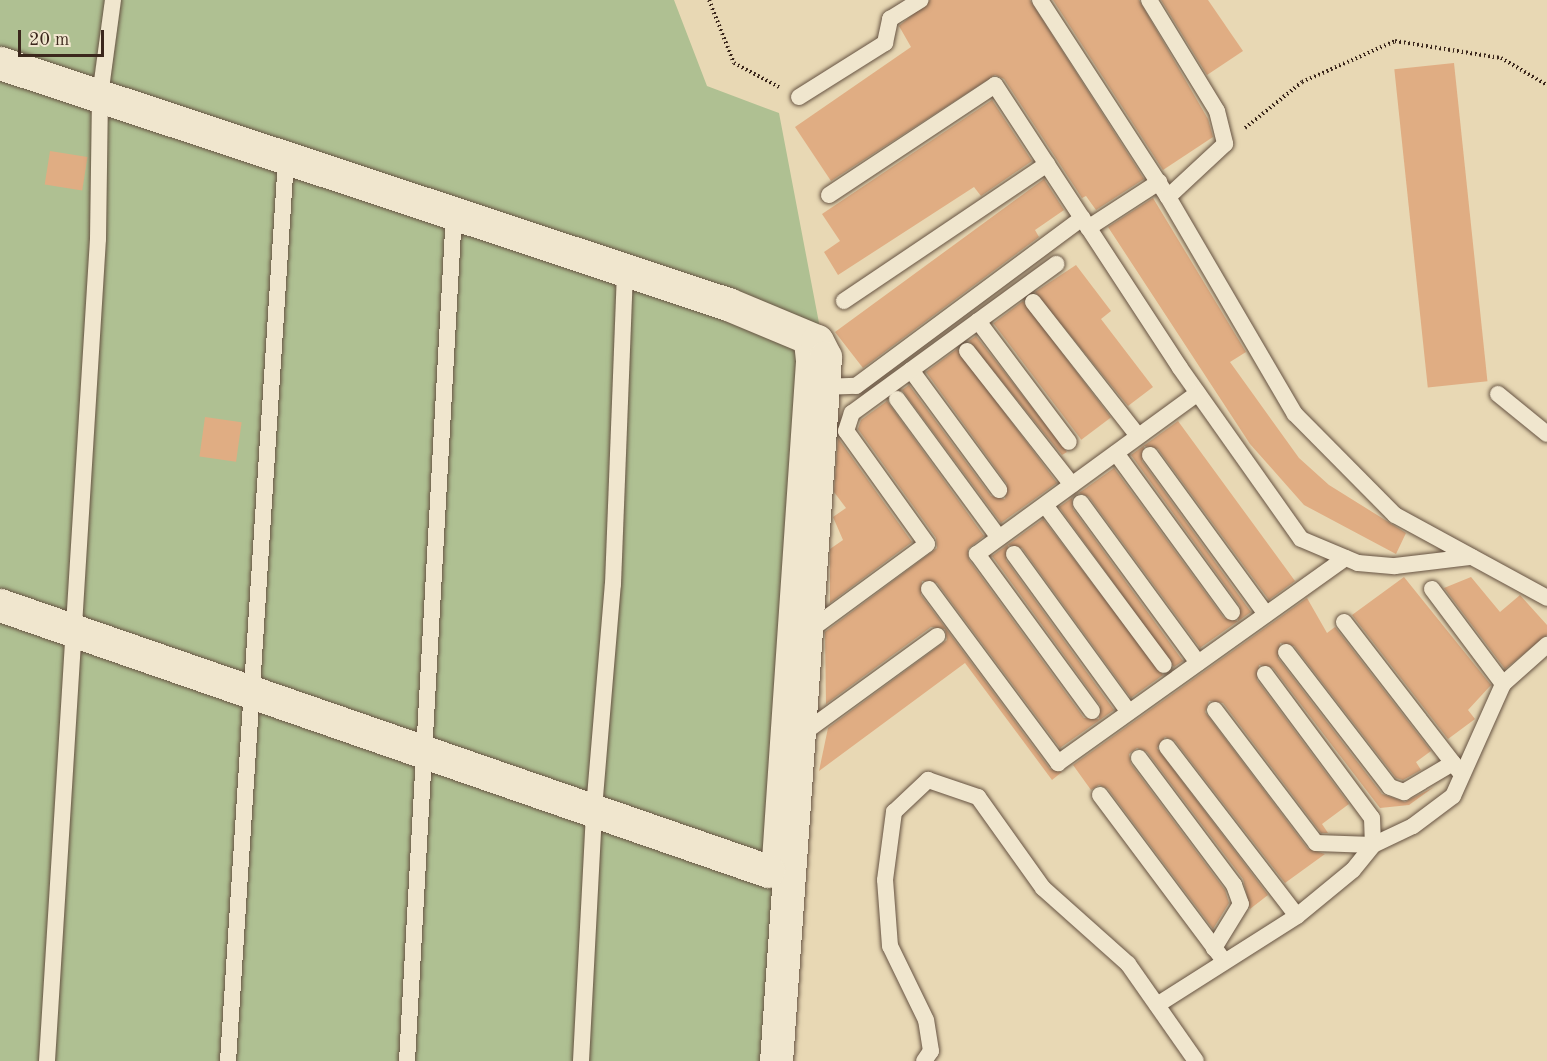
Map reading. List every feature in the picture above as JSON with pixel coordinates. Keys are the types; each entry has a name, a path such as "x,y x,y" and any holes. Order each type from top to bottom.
{"street":[{"path":"0,63 625,270 817,341 825,357 795,739 776,1061"},
{"path":"0,605 427,756 594,810 768,871"}],"lane":[{"path":"47,1061 98,239 100,96 113,0"},
{"path":"799,97 885,43 890,19 920,0"},
{"path":"1040,0 1159,182 1295,414 1395,515 1547,598"},
{"path":"1149,0 1217,111 1225,144 1168,197"},
{"path":"829,195 995,85 1198,393 1301,539 1346,558 1395,566 1471,557"},
{"path":"228,1061 249,694 286,158"},
{"path":"844,301 1047,164"},
{"path":"822,387 856,386 1085,223 1159,182"},
{"path":"407,1061 427,756 454,213"},
{"path":"803,635 927,544 846,430 852,413 1056,264"},
{"path":"581,1061 594,810 614,584 625,270"},
{"path":"1033,302 1138,436"},
{"path":"978,321 1069,442"},
{"path":"763,1061 774,897 768,871 804,361 801,334"},
{"path":"967,351 1072,485"},
{"path":"911,370 999,490"},
{"path":"1092,711 977,554 1198,393"},
{"path":"1498,394 1547,434"},
{"path":"897,399 999,538"},
{"path":"1116,453 1232,612"},
{"path":"1150,455 1266,614"},
{"path":"1081,503 1198,663"},
{"path":"1045,505 1164,665"},
{"path":"1014,554 1129,712"},
{"path":"929,589 1058,763 1346,558"},
{"path":"1432,589 1503,684"},
{"path":"1344,622 1458,770"},
{"path":"795,739 937,636"},
{"path":"1157,1005 1297,916 1353,870 1373,845 1413,826 1453,796 1458,770 1503,684 1547,645"},
{"path":"1286,652 1390,787 1404,792 1458,770"},
{"path":"1264,674 1372,818 1373,845"},
{"path":"1215,710 1316,843 1373,845"},
{"path":"1167,747 1297,916"},
{"path":"1139,758 1234,885 1241,904 1214,948"},
{"path":"924,1061 931,1051 926,1020 890,946 885,880 894,812 928,780 978,797 1043,888 1128,964 1196,1061"},
{"path":"1100,795 1225,962"}],"path":[{"path":"709,0 734,63 799,97"},
{"path":"1225,144 1302,82 1395,41 1501,58 1547,85"}],"green space":[{"path":"0,0 674,0 707,86 779,113 819,323 809,386 770,1061 0,1061"}],"building":[{"path":"930,0 1030,0 1144,179 1096,210 1086,196 1082,198 1004,79 995,75 831,181 795,127 911,47 899,26"},
{"path":"1053,0 1139,0 1208,119 1213,137 1163,170"},
{"path":"1161,0 1208,0 1243,51 1207,75"},
{"path":"1454,63 1487,381 1428,388 1394,69"},
{"path":"992,100 1032,161 981,196 974,187 838,275 824,252 840,241 822,214"},
{"path":"50,151 88,157 82,191 45,185"},
{"path":"1044,179 1064,210 1035,230 1039,237 863,368 835,332"},
{"path":"1153,198 1246,352 1230,362 1299,458 1329,485 1406,533 1396,554 1304,505 1250,444 1108,227"},
{"path":"1076,265 1111,311 1101,319 1153,387 1128,406 1035,292"},
{"path":"1023,301 1111,418 1081,440 993,323"},
{"path":"976,336 1067,452 1062,455 969,341"},
{"path":"957,349 1057,483 1001,523 902,390 909,385 991,496 1005,499 1007,484 926,372"},
{"path":"887,401 984,536 968,549 969,560 1084,718 1099,719 1100,705 992,556 1043,519 1163,675 1131,698 1022,548 1008,545 1006,560 1114,710 1060,748 937,583 922,581 921,595 1050,769 1062,772 1052,780 965,663 819,771 828,728 947,640 945,629 931,627 826,704 825,632 937,548 936,538 858,429 861,420"},
{"path":"205,417 242,422 236,462 199,457"},
{"path":"1178,421 1295,581 1269,600 1158,449 1144,446 1142,461 1251,612 1200,648 1089,497 1079,493 1114,468 1224,618 1238,621 1240,606 1131,455"},
{"path":"838,438 912,542 830,603 830,549 843,540 833,517 846,508 834,492"},
{"path":"1072,498 1073,509 1183,661 1174,667 1059,507"},
{"path":"1404,577 1491,685 1468,710 1475,719 1448,739 1352,615"},
{"path":"1471,577 1500,612 1520,595 1547,625 1547,635 1505,669 1444,588"},
{"path":"1307,598 1327,633 1335,627 1431,751 1416,762 1421,770 1403,780 1396,778 1294,646 1280,643 1278,658 1382,794 1405,802 1434,787 1409,805 1380,808 1273,668 1259,665 1257,680 1349,804 1322,824 1328,833 1321,833 1223,703 1209,701 1205,712 1308,849 1325,854 1285,883 1175,741 1165,737 1157,748 1268,895 1250,909 1243,879 1147,752 1137,748 1129,754 1131,764 1225,890 1229,903 1213,929 1108,789 1099,785 1091,790 1073,765"}]}
